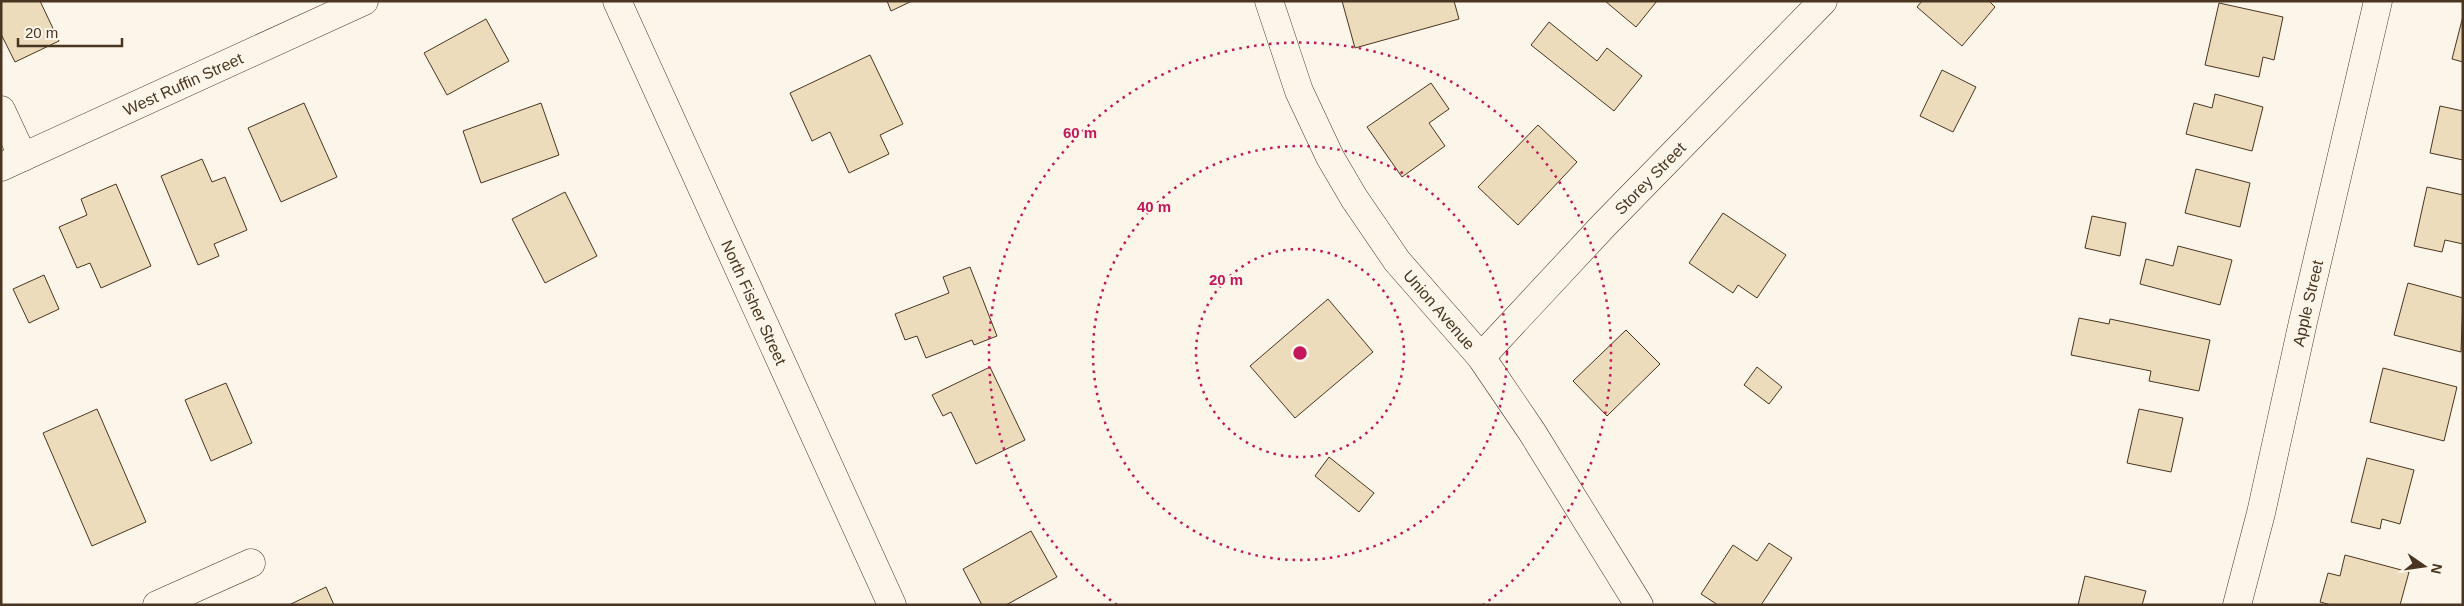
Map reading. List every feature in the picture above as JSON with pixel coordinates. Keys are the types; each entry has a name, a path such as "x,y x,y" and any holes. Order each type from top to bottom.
{"street":[{"name":"West Ruffin Street","path":"12,162 364,1"},
{"name":"North Fisher Street","path":"616,1 892,605"},
{"name":"Union Avenue","path":"1269,1 1299,91 1330,157 1354,198 1397,261 1481,357 1532,432 1639,605"},
{"name":"Storey Street","path":"1481,357 1604,225 1823,1"},
{"name":"Apple Street","path":"2237,605 2261,513 2302,322 2378,1"},
{"path":"1,110 12,162"},
{"path":"157,605 250,563"}],"building":[{"path":"1,1 40,1 59,41 15,62 1,34"},
{"path":"887,1 912,1 891,11"},
{"path":"1342,1 1454,1 1459,19 1355,48"},
{"path":"1605,1 1657,1 1636,27"},
{"path":"1922,1 1989,1 1995,7 1962,46 1917,7"},
{"path":"2219,3 2283,17 2274,60 2263,57 2259,77 2205,65"},
{"path":"2463,16 2463,62 2452,59"},
{"path":"486,19 509,61 447,95 424,53"},
{"path":"1549,22 1597,61 1607,48 1642,76 1614,111 1531,45"},
{"path":"870,55 903,124 880,135 889,154 849,173 830,132 812,141 790,93"},
{"path":"1942,70 1976,87 1953,132 1920,116"},
{"path":"1431,83 1449,109 1429,123 1445,146 1402,177 1367,127"},
{"path":"2215,94 2263,107 2252,151 2186,134 2194,103 2212,108"},
{"path":"304,103 337,177 281,202 248,128"},
{"path":"541,103 559,155 481,183 463,131"},
{"path":"2440,106 2463,111 2463,160 2430,153"},
{"path":"1538,125 1577,162 1518,225 1478,187"},
{"path":"202,159 212,182 225,177 247,230 214,244 219,256 198,265 161,176"},
{"path":"2196,169 2250,183 2240,227 2185,213"},
{"path":"116,184 151,266 101,288 90,263 77,268 59,227 87,215 81,199"},
{"path":"2427,187 2463,195 2463,244 2445,240 2442,252 2414,246"},
{"path":"565,192 597,256 545,283 512,219"},
{"path":"1723,213 1786,255 1757,298 1738,285 1733,293 1689,263"},
{"path":"2092,216 2126,223 2120,256 2085,248"},
{"path":"2178,246 2232,260 2220,305 2140,284 2146,259 2173,266"},
{"path":"970,267 997,336 974,345 972,340 926,358 917,336 905,340 895,314 949,293 943,277"},
{"path":"44,275 59,309 29,323 13,289"},
{"path":"2408,283 2463,298 2461,352 2394,335"},
{"path":"1328,299 1373,352 1295,418 1250,366"},
{"path":"2079,318 2109,324 2110,319 2210,340 2199,391 2149,381 2151,371 2071,355"},
{"path":"1626,330 1660,364 1607,416 1573,381"},
{"path":"990,367 1025,440 976,464 951,412 943,416 932,395"},
{"path":"1757,367 1782,387 1769,404 1744,385"},
{"path":"2383,368 2457,387 2444,441 2370,422"},
{"path":"226,383 252,443 211,461 185,400"},
{"path":"97,409 146,522 92,546 43,433"},
{"path":"2139,409 2183,418 2171,472 2127,463"},
{"path":"1329,457 1374,493 1359,512 1315,476"},
{"path":"2367,458 2414,470 2400,524 2382,519 2380,529 2351,522"},
{"path":"1031,531 1057,577 1006,605 982,605 963,569"},
{"path":"1769,543 1792,558 1761,605 1718,605 1701,594 1733,545 1757,561"},
{"path":"2345,555 2409,572 2400,605 2331,605 2320,602 2328,573 2340,576"},
{"path":"2085,576 2146,591 2142,605 2078,605"},
{"path":"326,587 334,605 289,605"}]}
